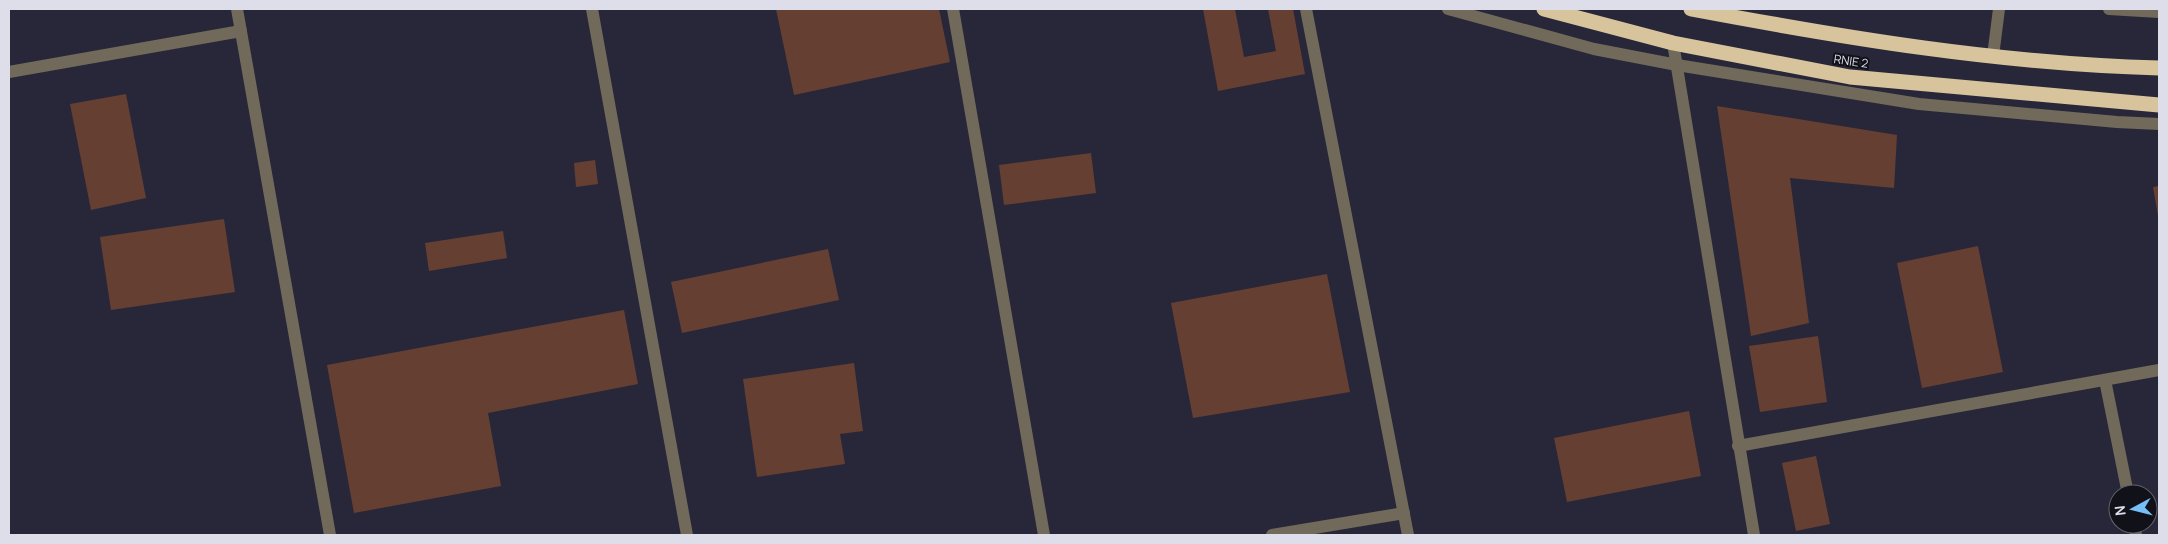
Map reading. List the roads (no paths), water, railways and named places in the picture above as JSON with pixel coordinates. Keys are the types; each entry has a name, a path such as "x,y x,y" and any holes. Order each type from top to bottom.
{"highway":[{"name":"RNIE 2","path":"1544,9 1673,43 1850,77 2159,105"},
{"name":"RNIE 2","path":"1691,9 1826,34 1993,56 2159,68"}],"street":[{"path":"237,9 330,535"},
{"path":"592,9 687,535"},
{"path":"953,9 1044,535"},
{"path":"1306,9 1408,535"},
{"path":"1448,9 1594,48 1677,65 1919,104 2159,124"},
{"path":"1993,56 1999,9"},
{"path":"2109,9 2159,12"},
{"path":"9,72 241,31"},
{"path":"1673,43 1754,535"},
{"path":"1738,446 2159,370"},
{"path":"2105,380 2126,484"},
{"path":"1272,535 1404,512"}]}
